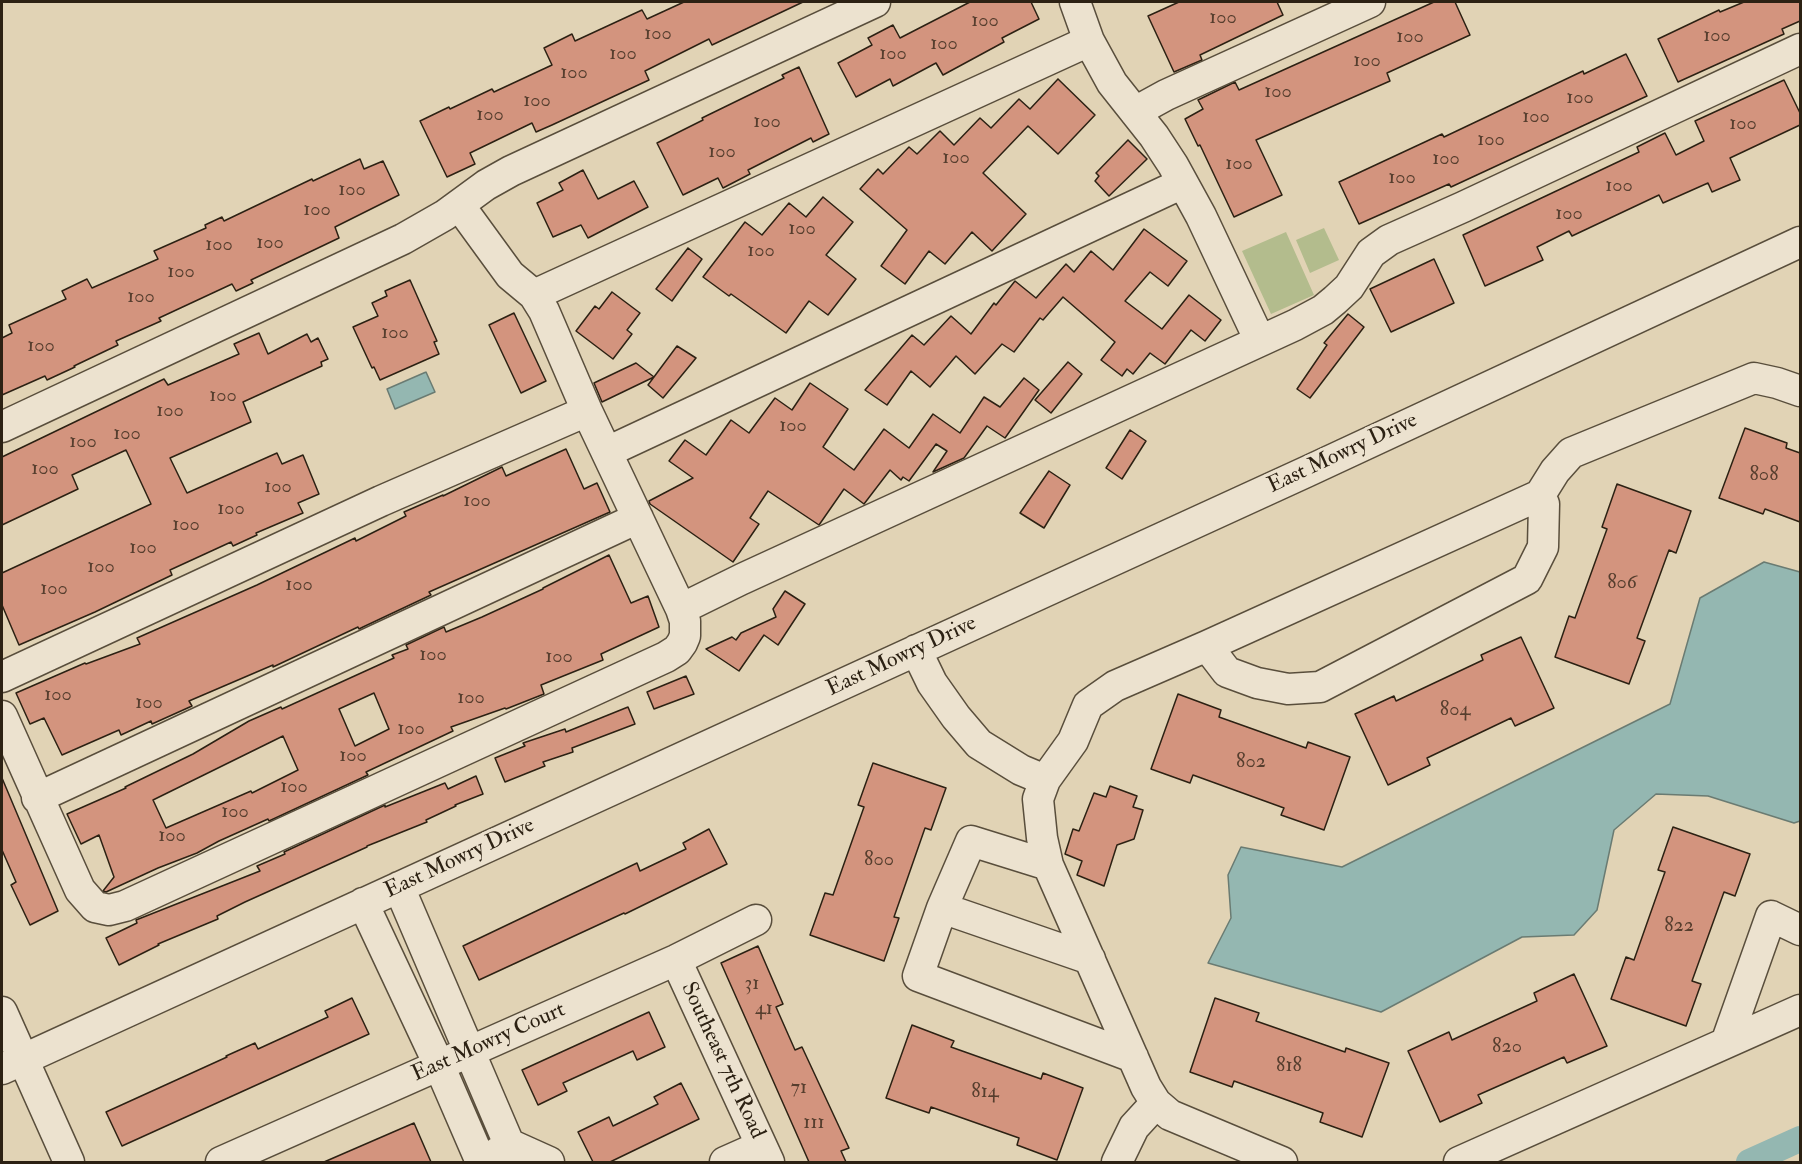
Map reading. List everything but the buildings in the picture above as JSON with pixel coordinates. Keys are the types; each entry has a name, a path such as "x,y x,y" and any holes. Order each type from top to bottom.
{"street":[{"path":"2,428 404,239 511,171 875,2"},
{"path":"1075,2 1089,41 1116,90 1163,149 1183,183 1206,226 1260,341"},
{"path":"1135,112 1166,95 1370,2"},
{"path":"534,296 1089,41"},
{"path":"681,609 1315,315 1329,306 1349,286 1371,253 1389,240 1800,49"},
{"path":"607,452 1183,183"},
{"path":"2,716 37,798 84,896 95,907 102,910 118,909 672,654 682,643 686,621 587,411 544,311 534,296 510,276 459,205"},
{"name":"East Mowry Drive","path":"12,1064 1327,462 1800,242"},
{"path":"1282,1162 1170,1115 1156,1103 1146,1087 1048,865 1042,838 1038,799 1045,780 1073,741 1088,705 1115,686 1540,495 1555,471 1571,453 1754,378 1792,381"},
{"path":"2,677 381,501 587,411"},
{"path":"1207,646 1227,672 1257,683 1288,688 1320,687 1527,579 1543,548 1544,504 1540,495"},
{"path":"37,798 638,518"},
{"path":"916,650 932,684 979,744 1021,770 1045,780"},
{"path":"1048,865 971,841 942,908 918,976 1133,1057"},
{"path":"399,887 509,1144 549,1162"},
{"path":"363,903 482,1162 509,1144"},
{"path":"942,908 1090,959"},
{"path":"1726,1043 1771,916 1800,930"},
{"name":"East Mowry Court","path":"226,1162 676,960 756,920"},
{"name":"Southeast 7th Road","path":"676,960 765,1154"},
{"path":"1460,1162 1800,1010"},
{"path":"2,1012 12,1064 69,1162"},
{"path":"1117,1162 1134,1127 1156,1103"},
{"path":"725,1162 765,1154"}],"green space":[{"path":"1324,228 1339,260 1310,273 1296,240"},
{"path":"1286,232 1314,295 1271,314 1242,251"}],"water":[{"path":"426,372 435,392 395,409 387,389"},
{"path":"1764,562 1800,572 1800,821 1794,823 1708,796 1656,794 1614,830 1597,910 1574,935 1522,937 1381,1012 1208,963 1231,918 1228,875 1241,847 1342,867 1670,704 1700,598"}],"waterway":[{"path":"1749,1162 1800,1139"}]}
